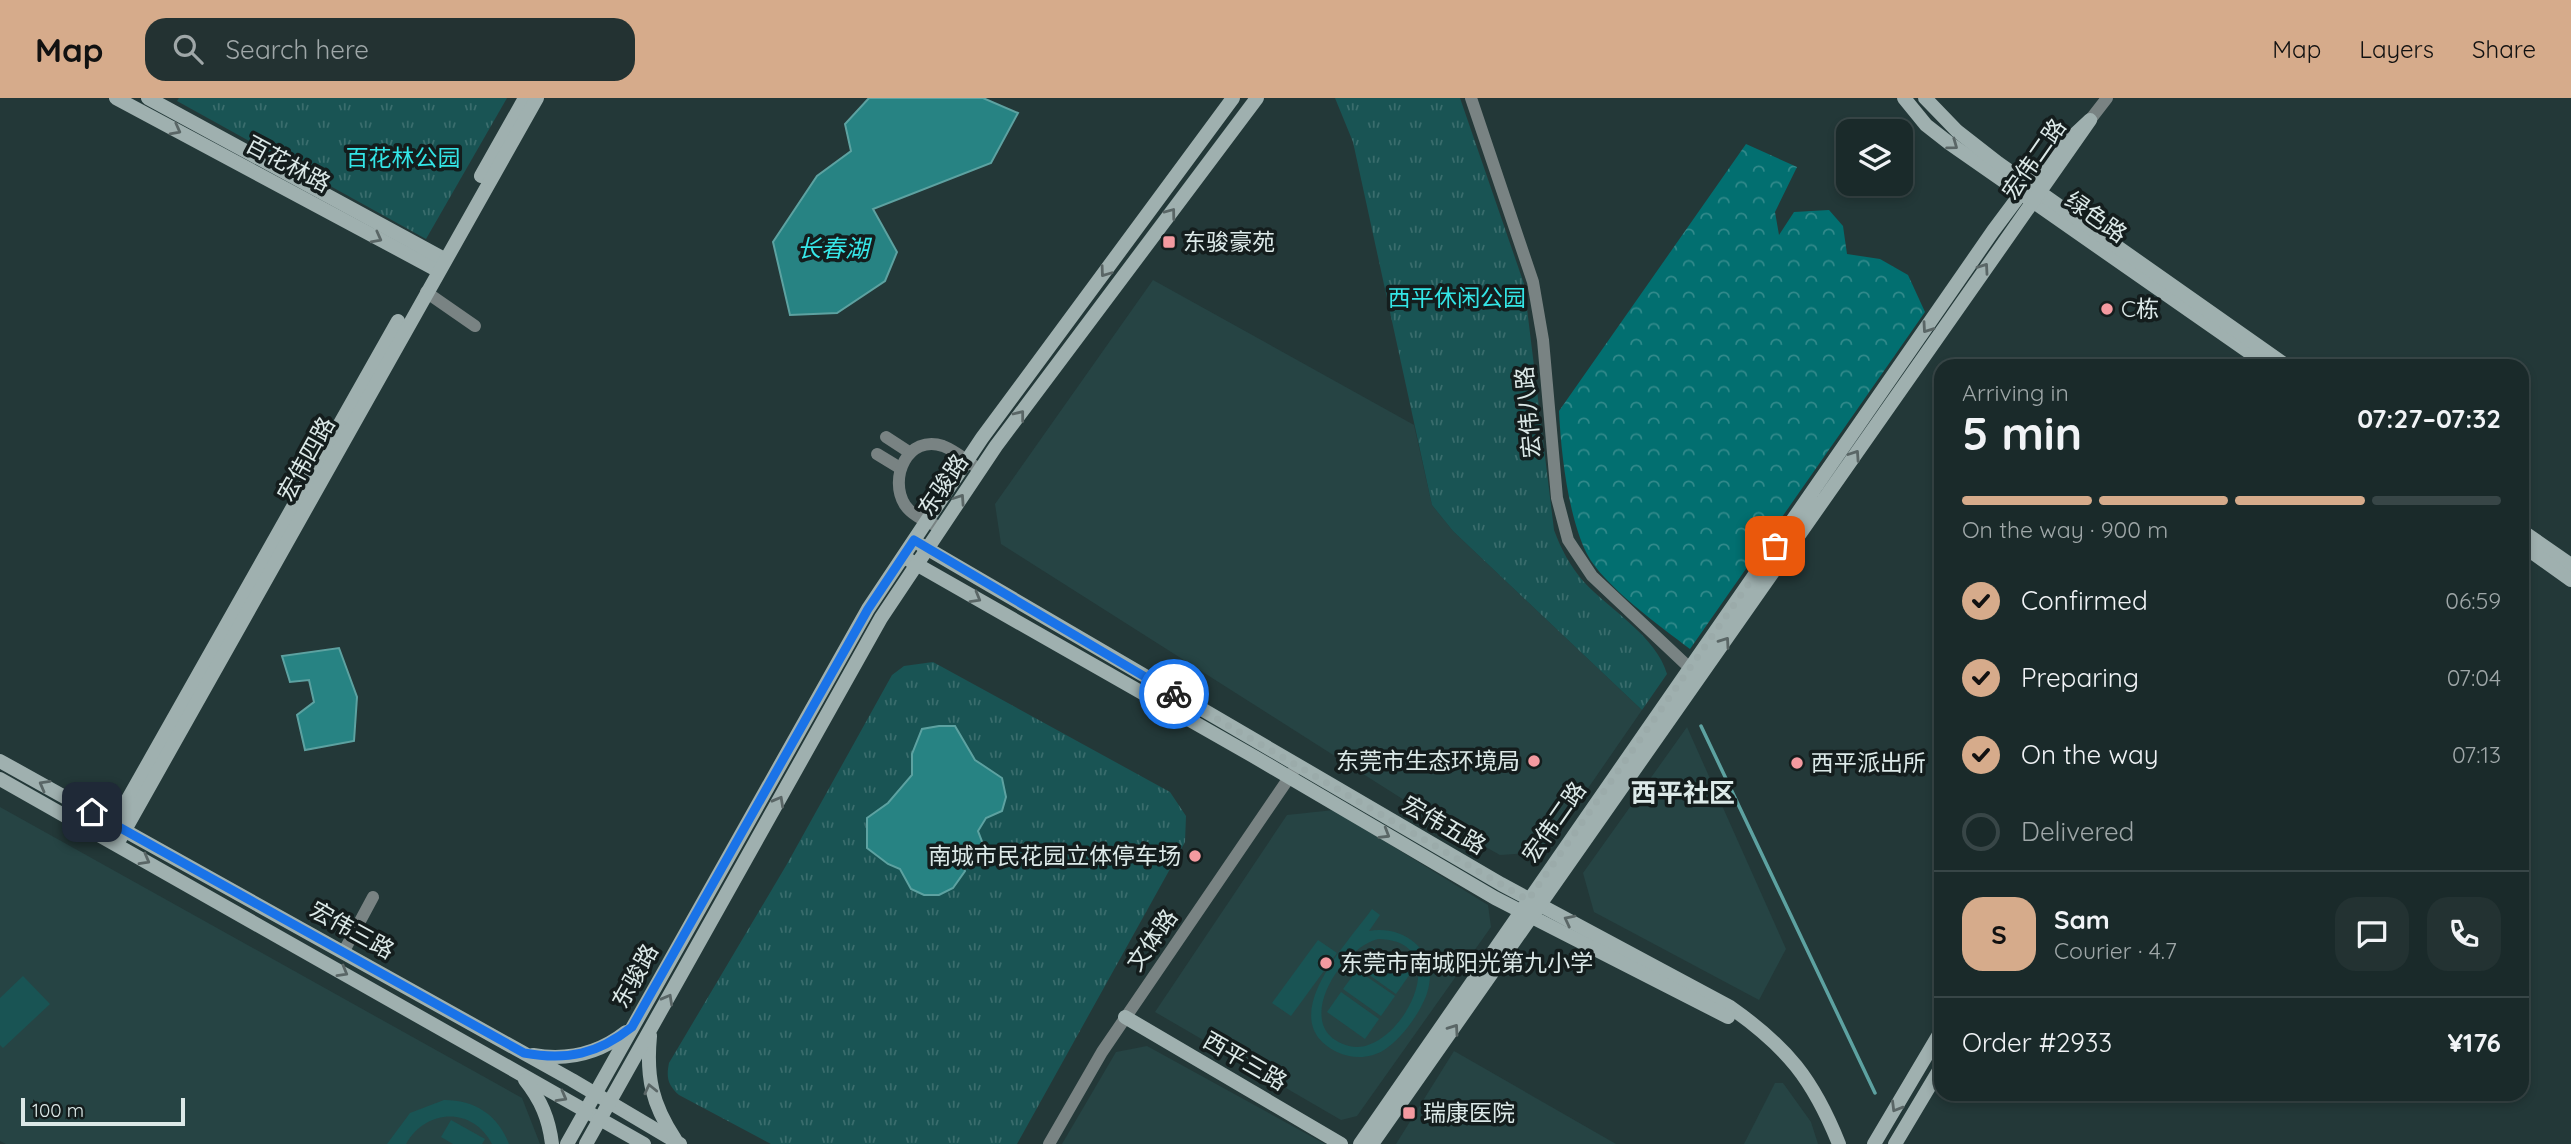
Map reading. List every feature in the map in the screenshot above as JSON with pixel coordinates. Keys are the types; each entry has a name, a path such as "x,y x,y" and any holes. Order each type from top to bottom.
{"street":[{"name":"百花林路","path":"116,98 155,104 437,262"},
{"name":"宏伟四路","path":"111,841 437,262 525,98"},
{"name":"宏伟四路","path":"119,826 426,292 437,262 537,98"},
{"name":"东骏路","path":"567,1144 868,609 967,461 1233,98"},
{"name":"东骏路","path":"586,1144 881,618 980,470 1257,98"},
{"name":"宏伟八路","path":"1471,98 1533,282 1543,341 1557,498 1568,540 1592,576 1694,673"},
{"name":"绿色路","path":"1904,98 1926,124 1949,143 2031,192 2277,359"},
{"name":"绿色路","path":"1925,98 1957,131 2031,192 2259,359"},
{"path":"2090,120 2107,98"},
{"name":"宏伟二路","path":"1530,909 2031,192 2090,120"},
{"path":"426,292 475,326"},
{"path":"886,437 909,452"},
{"path":"941,528 926,521 904,504 899,488 900,468 909,452 930,444 943,446 980,470"},
{"path":"877,454 900,468"},
{"path":"2529,536 2571,565"},
{"name":"宏伟五路","path":"914,540 1293,771 1757,1037 1800,1083 1829,1144"},
{"path":"2529,550 2571,580"},
{"path":"903,556 917,564"},
{"name":"宏伟五路","path":"917,564 1293,771"},
{"name":"宏伟三路","path":"0,761 344,951 678,1143"},
{"name":"文体路","path":"1049,1144 1125,1017 1293,771"},
{"name":"宏伟三路","path":"0,779 644,1144"},
{"path":"344,951 373,897"},
{"path":"1360,1144 1530,909"},
{"path":"1372,1144 1530,909"},
{"name":"宏伟五路","path":"1530,909 1683,981 1763,1030 1790,1055 1808,1079 1839,1144"},
{"name":"西平三路","path":"1125,1017 1341,1144"},
{"path":"524,1053 547,1057 580,1055 613,1042 632,1027"},
{"path":"651,1030 648,1079 654,1103 678,1143"},
{"path":"1874,1144 1934,1043"},
{"path":"520,1073 539,1098 549,1124 552,1144"},
{"path":"1895,1144 1934,1078"}],"shaded area":[{"path":"1153,280 1414,425 1432,505 1453,531 1642,710 1544,852 1500,855 1423,812 1001,544 995,504"},
{"path":"1687,727 1786,949 1759,1000 1594,912 1583,873"},
{"path":"0,807 522,1098 540,1144 6,1144 0,1141"},
{"name":"东莞市南城阳光第九小学","path":"1334,810 1488,905 1491,927 1357,1116 1341,1120 1155,1012 1287,815"},
{"path":"1147,1046 1325,1144 1062,1144 1116,1052"},
{"path":"1454,1051 1616,1144 1396,1144"},
{"path":"1775,1083 1783,1083 1811,1122 1818,1144 1744,1144"}],"green space":[{"name":"百花林公园","path":"179,98 507,98 426,239 177,101"},
{"name":"西平休闲公园","path":"1335,98 1460,98 1524,284 1554,530 1566,557 1579,576 1643,636 1661,660 1667,674 1642,710 1453,531 1432,505 1353,142"},
{"path":"1746,144 1797,167 1775,212 1779,235 1794,212 1829,210 1843,226 1847,254 1880,259 1908,275 1925,312 1690,649 1619,592 1587,554 1570,503 1559,411"},
{"path":"933,662 1170,792 1186,816 1185,842 1017,1144 771,1144 679,1095 669,1081 669,1063 787,864 892,675 904,666"},
{"path":"1372,909 1380,915 1369,931 1393,932 1414,942 1427,961 1429,985 1418,1012 1391,1045 1373,1055 1349,1056 1337,1052 1319,1038 1312,1021 1313,1002 1333,961","holes":["1378,939 1403,944 1415,958 1418,977 1413,998 1402,1018 1386,1035 1368,1045 1349,1046 1331,1037 1323,1024 1322,1007 1336,973 1349,957"]},
{"path":"1318,940 1337,953 1291,1016 1272,1003"},
{"path":"1372,947 1410,974 1396,994 1358,967"},
{"path":"1357,970 1395,996 1381,1016 1343,989"},
{"path":"23,976 50,1004 3,1048 0,1045 0,998"},
{"path":"1341,992 1379,1019 1365,1039 1327,1012"},
{"path":"444,1100 466,1103 484,1111 499,1125 509,1144 492,1144 473,1123 449,1117 425,1124 406,1144 387,1144 410,1113"},
{"path":"451,1120 485,1139 482,1144 453,1144 441,1137"}],"water":[{"name":"长春湖","path":"869,98 983,98 1018,113 991,163 873,209 897,252 885,281 837,313 790,315 773,242 817,176 851,151 845,124"},
{"path":"339,648 357,697 354,741 305,750 297,715 314,702 309,680 290,682 282,656"},
{"path":"955,726 975,760 1002,778 1006,797 1002,811 986,818 978,831 986,852 963,865 965,871 953,888 939,895 924,895 911,889 900,869 888,864 867,848 867,818 888,803 912,775 912,754 922,729"}],"waterway":[{"path":"1701,726 1875,1093"}],"way so far":[{"path":"1174,694 1528,900 1775,546"}],"place":[{"name":"东骏豪苑","path":"1169,242"},
{"name":"C栋","path":"2107,309"},
{"name":"东莞市生态环境局","path":"1534,761"},
{"name":"西平派出所","path":"1797,763"},
{"name":"南城市民花园立体停车场","path":"1195,856"},
{"name":"东莞市南城阳光第九小学","path":"1326,963"},
{"name":"瑞康医院","path":"1409,1113"}],"district":[{"name":"西平社区","path":"1683,793"}],"route":[{"path":"92,812 524,1053 568,1058 592,1052 613,1042 632,1027 868,609 914,540 1174,694"}]}
